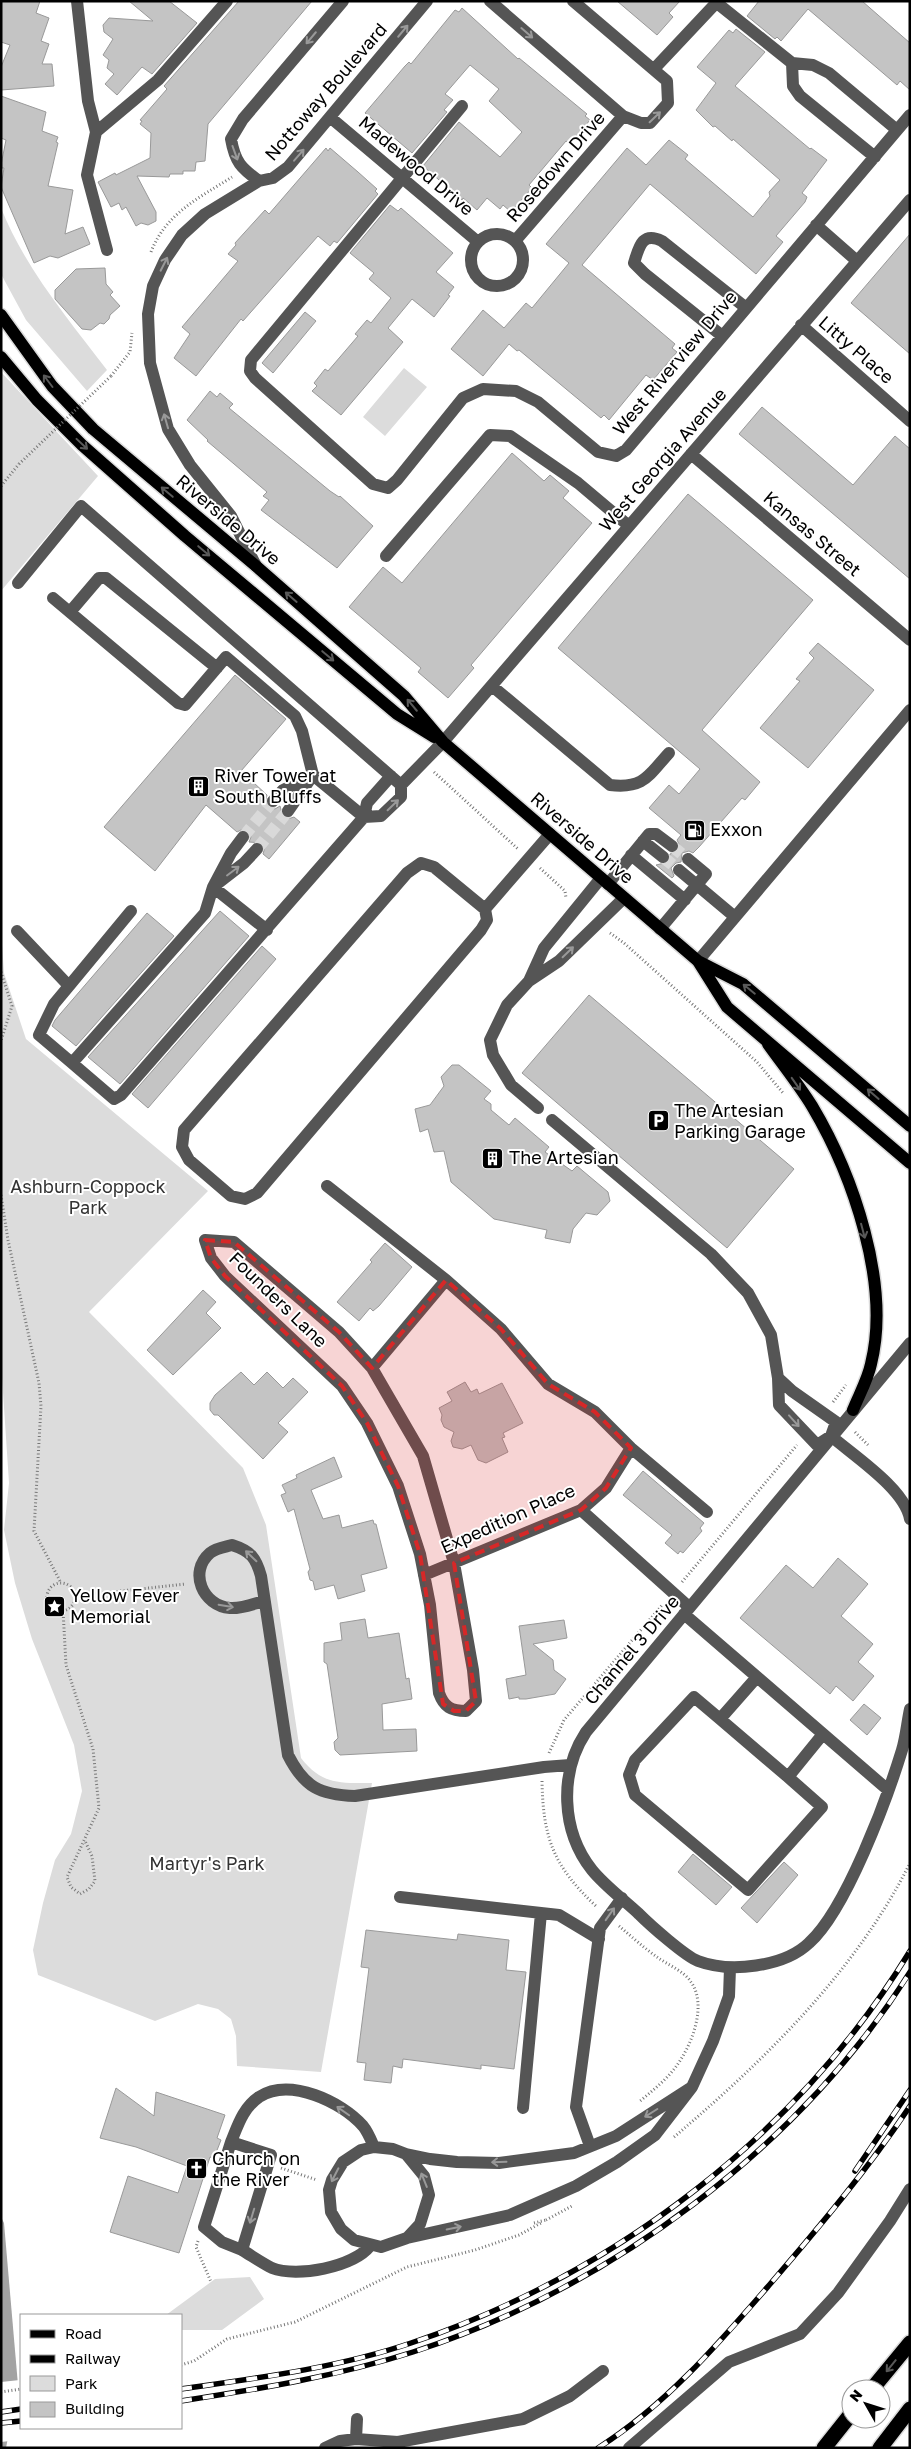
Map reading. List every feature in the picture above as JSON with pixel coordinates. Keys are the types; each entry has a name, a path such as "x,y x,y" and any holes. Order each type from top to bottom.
{"highway":[{"path":"880,2379 910,2343"},
{"path":"880,2448 910,2409"},
{"path":"824,2448 841,2427"}],"main road":[{"name":"Riverside Drive","path":"1,315 52,386 93,429 256,566 404,696 443,742 698,961 744,984 910,1126"},
{"name":"Riverside Drive","path":"1,357 37,400 130,488 397,714 443,742"},
{"name":"Riverside Drive","path":"698,961 727,1007 768,1044 910,1163"},
{"path":"768,1044 812,1106 843,1169 863,1229 872,1266 877,1312 876,1332 871,1365 854,1410"}],"street":[{"path":"77,1 88,101 96,132 87,175 107,250"},
{"path":"96,132 158,80 227,1"},
{"name":"Nottoway Boulevard","path":"341,2 243,119 231,139 233,152 241,167 259,181 273,178 288,167 331,118 427,1"},
{"path":"490,1 623,116 641,123 650,122 668,103 667,80 573,1"},
{"path":"654,69 718,2 792,63 813,64 830,73 897,130"},
{"path":"792,63 793,86 800,96 877,155"},
{"path":"401,177 462,106"},
{"name":"West Riverview Drive","path":"401,177 251,360 250,372 373,484 388,488 397,480 463,398 483,389 516,391 538,402 598,452 616,456 626,450 721,335 910,115"},
{"name":"Rosedown Drive","path":"514,241 623,116"},
{"name":"Madewood Drive","path":"331,118 478,242"},
{"path":"256,566 231,516 190,465 168,428 150,364 148,314 153,286 165,260 182,235 205,214 259,181"},
{"name":"West Georgia Avenue","path":"401,785 424,763 492,686 910,200"},
{"path":"816,225 857,261"},
{"path":"496,234 503,235 514,241 523,256 522,265 514,280 498,286 490,285 476,274 472,258 478,242 496,234"},
{"path":"721,335 645,274 634,262 638,247 645,239 654,237 662,241 745,307"},
{"name":"Litty Place","path":"801,325 910,421"},
{"path":"386,556 490,436 510,436 578,483 630,526"},
{"name":"Kansas Street","path":"691,454 910,640"},
{"path":"18,583 81,506 401,785 401,797 381,816 364,817 313,775 302,731 295,716 226,657 185,705 178,703 53,598"},
{"path":"70,612 99,578 106,578 217,668"},
{"path":"492,686 610,785 628,787 644,781 669,753"},
{"path":"698,961 910,710"},
{"path":"273,801 284,790 313,775"},
{"path":"288,812 313,775"},
{"path":"131,911 54,1004 39,1035 114,1099 121,1095 364,817 367,803 391,776"},
{"path":"485,909 550,834"},
{"path":"538,1108 511,1085 493,1055 490,1040 507,1005 529,980 544,948 578,908 631,855 649,834 656,834 672,846"},
{"path":"72,1063 204,913 213,887 231,853 243,837"},
{"path":"643,841 663,857"},
{"path":"213,887 244,863 257,849"},
{"path":"631,855 685,900"},
{"path":"660,929 706,874 688,859"},
{"path":"421,863 434,867 485,909 487,920 481,930 257,1193 245,1199 231,1196 189,1160 182,1147 184,1130 407,873 421,863"},
{"path":"679,870 735,917"},
{"path":"213,887 267,930"},
{"path":"529,980 559,961 624,898"},
{"path":"17,931 69,986"},
{"path":"552,1120 711,1254 748,1293 771,1335 778,1378 779,1405 805,1434 817,1444 831,1436 836,1422 824,1412 792,1392 778,1378"},
{"path":"327,1186 446,1280 501,1329 548,1384 595,1412 631,1448 706,1512"},
{"name":"Founders Lane","path":"205,1240 234,1242 339,1332 372,1368 423,1456 454,1563 473,1670 476,1701 466,1711 454,1711 443,1704 439,1693 430,1605 420,1554 398,1486 367,1424 342,1386 225,1276 211,1258 205,1240"},
{"path":"372,1368 446,1280"},
{"name":"Channel 3 Drive","path":"910,1344 831,1436 586,1732 575,1748 570,1765 566,1799 576,1841 583,1857 593,1872 650,1924 697,1961 730,1968 761,1965 784,1957 809,1944 828,1920 841,1898 888,1790 903,1748 910,1709"},
{"path":"831,1436 892,1489 908,1510 910,1519"},
{"name":"Expedition Place","path":"424,1575 581,1510 606,1488 631,1448"},
{"path":"581,1510 673,1592 687,1611 757,1677 888,1790"},
{"path":"264,1601 237,1608 219,1606 205,1595 199,1582 201,1568 210,1552 232,1545 252,1554 258,1563 264,1601 288,1755 298,1774 315,1788 334,1795 355,1796 544,1767 570,1765"},
{"path":"720,1719 757,1677"},
{"path":"694,1697 720,1719 822,1808 748,1890 635,1795 629,1776 635,1760 694,1697"},
{"path":"788,1777 824,1734"},
{"path":"400,1897 559,1915 600,1935"},
{"path":"590,2146 576,2107 600,1935 608,1917 622,1898"},
{"path":"523,2108 541,1913"},
{"path":"692,2087 616,2136 574,2153 500,2163 457,2162 374,2147 361,2150 343,2162 337,2171 329,2190 331,2212 336,2222 354,2240 370,2246 381,2247 407,2238 510,2215 576,2186 617,2162 655,2135 692,2087 713,2041 729,1996 730,1968"},
{"path":"370,2246 360,2256 336,2266 292,2271 273,2268 242,2250 222,2242 204,2227 231,2142 242,2114 260,2096 276,2091 299,2091 316,2094 364,2127 374,2147"},
{"path":"231,2142 271,2155 242,2250"},
{"path":"406,2154 424,2176 429,2195 420,2224 407,2238"},
{"path":"628,2448 728,2362 800,2334 838,2293 890,2222 910,2189"},
{"path":"325,2448 340,2441 356,2439 398,2442 523,2419 570,2396 602,2371"},
{"path":"356,2418 356,2439"}],"path":[{"path":"1,486 20,464 111,376"},
{"path":"424,763 566,891 566,898 578,908"},
{"path":"597,924 624,943 757,1062 788,1098"},
{"path":"1,972 12,1006 1,1041"},
{"path":"1,1195 8,1240 39,1383 41,1406 34,1530 61,1583"},
{"path":"824,1412 848,1382"},
{"path":"634,2105 663,2082 676,2067 687,2046 698,2015 697,1997 692,1983 684,1975 657,1957 608,1917 573,1884 554,1853 547,1835 542,1810 542,1776 544,1767 564,1720 776,1472 805,1434"},
{"path":"75,1596 199,1582"},
{"path":"61,1583 70,1586 75,1596 70,1607 63,1610 57,1610 50,1606 47,1597 50,1588 61,1583"},
{"path":"63,1610 66,1665 93,1749 99,1808 67,1877 71,1887 80,1894 89,1889 95,1881 92,1856 85,1841"},
{"path":"673,2138 754,2066 844,1966 891,1901 910,1863"},
{"path":"286,2170 309,2178"},
{"path":"182,2365 194,2361 227,2339 295,2322 407,2267 475,2250 519,2235 580,2202"},
{"path":"528,2224 546,2220"},
{"path":"200,2259 211,2282"},
{"path":"1,2392 20,2389"}],"highlighted area":[{"path":"205,1240 234,1242 339,1332 372,1368 446,1280 501,1329 548,1384 595,1412 631,1448 606,1488 581,1510 454,1563 476,1701 466,1711 454,1711 443,1704 420,1554 398,1486 367,1423 342,1386 225,1276 211,1258"}],"green space":[{"path":"1,208 22,251 48,292 107,370 87,391 26,320 1,274"},
{"path":"404,368 427,387 385,436 363,417"},
{"path":"1,372 98,476 1,591"},
{"name":"Martyr's Park","path":"1,930 4,973 26,1039 208,1191 89,1312 243,1468 266,1525 301,1758 316,1773 332,1781 372,1783 321,2072 237,2066 236,2036 231,2019 218,2009 198,2004 155,2021 38,1975 33,1950 43,1903 55,1860 71,1834 82,1791 74,1745 32,1639 15,1583 4,1530 9,1483 1,1362"},
{"path":"250,2277 264,2299 222,2330 182,2330 182,2314 167,2314 215,2279"}],"shaded area":[{"path":"1,2217 4,2223 18,2385 6,2448 1,2448"}],"pier":[{"path":"20,2380 10,2441 1,2442 1,2382"}],"building":[{"path":"1,1 40,1 36,13 49,18 41,41 49,44 42,64 52,64 54,86 1,90 1,67 10,45 1,42"},
{"path":"129,1 169,1 197,23 152,74 142,67 117,95 105,84 114,74 107,68 109,60 103,55 113,39 104,32 103,25 109,18 153,21"},
{"path":"239,1 312,1 208,124 205,161 196,162 195,171 183,171 183,174 170,174 169,177 137,176 156,212 156,221 148,225 141,223 136,226 126,207 122,210 119,203 111,207 98,182 150,158 151,133 140,124 142,121 140,120 167,89 164,86"},
{"path":"617,1 680,1 669,13 673,17 657,35"},
{"path":"759,1 862,1 910,43 910,90 900,81 897,85 808,9 781,41 777,37 775,39 747,16"},
{"path":"462,8 518,59 587,114 585,116 590,120 570,144 566,141 529,185 532,188 511,212 503,205 500,209 487,198 477,210 463,198 462,200 423,166 459,122 500,157 522,132 489,101 499,89 470,65 445,94 453,100 444,110 447,112 412,153 365,113 405,66 409,62 411,64 455,10 459,12"},
{"path":"736,29 765,52 735,86 810,149 827,160 802,193 807,197 805,202 776,236 783,242 756,274 650,184 582,265 675,344 672,348 677,352 653,380 646,375 609,420 604,415 601,418 519,350 517,351 509,344 483,376 451,349 483,310 504,328 526,303 532,308 569,263 546,244 627,148 646,165 669,140 688,155 685,159 753,217 770,196 769,192 780,180 733,139 732,141 715,126 713,127 696,110 716,83 697,67 729,30 733,33"},
{"path":"1,96 46,112 42,131 58,137 48,186 73,190 65,234 83,227 90,244 58,258 50,256 34,263 1,187 4,168 1,168 1,165 6,140 1,138"},
{"path":"326,148 328,151 330,148 358,172 377,189 375,191 378,194 337,243 334,241 330,246 318,236 243,321 241,319 196,376 174,358 190,334 182,327 238,261 228,254 236,245 235,243 265,210 269,214"},
{"path":"390,205 398,211 401,208 453,253 436,272 454,287 448,295 450,296 434,317 412,299 388,328 403,342 341,415 312,391 317,386 314,383 325,369 328,371 358,336 355,334 367,320 371,323 391,298 369,279 374,273 350,253"},
{"path":"910,234 910,354 851,303"},
{"path":"105,268 106,284 113,292 110,295 120,306 104,324 100,323 91,330 82,329 55,299 55,290 76,269"},
{"path":"305,312 316,321 273,373 262,363"},
{"path":"210,391 217,397 220,393 233,404 229,408 330,491 340,496 373,526 337,568 261,510 269,500 263,496 267,492 207,441 187,420"},
{"path":"762,407 853,485 895,436 910,449 910,579 739,434"},
{"path":"512,453 544,481 550,475 569,491 563,498 592,523 471,665 474,668 448,698 418,672 421,668 349,607 383,567 402,583"},
{"path":"688,494 813,600 702,730 760,782 745,800 742,798 693,853 689,851 682,853 681,862 676,863 671,868 674,876 672,878 656,865 669,862 670,854 679,850 680,846 677,840 681,835 649,808 669,785 679,794 700,769 558,648"},
{"path":"818,643 874,690 808,768 760,728 800,681 796,679 814,658 809,653"},
{"name":"River Tower at South Bluffs","path":"235,675 286,719 241,771 267,795 265,803 268,807 275,809 280,806 283,817 288,819 294,817 300,822 269,859 263,854 265,847 262,843 249,842 251,837 248,831 243,829 237,832 206,805 155,871 104,827"},
{"path":"220,911 249,936 120,1084 88,1057"},
{"path":"147,913 174,936 76,1046 52,1026 55,1020"},
{"path":"262,946 276,959 148,1108 132,1094"},
{"name":"The Artesian Parking Garage","path":"589,995 794,1169 727,1248 522,1073"},
{"name":"The Artesian","path":"452,1065 459,1065 491,1091 484,1099 491,1104 491,1110 509,1125 515,1118 549,1147 545,1152 572,1171 577,1166 608,1192 610,1201 597,1215 586,1213 573,1229 570,1243 545,1238 547,1230 494,1219 451,1182 444,1151 434,1152 428,1129 420,1132 415,1109 430,1105 444,1086 441,1077"},
{"path":"385,1243 412,1267 379,1306 373,1311 370,1308 359,1321 337,1302 372,1262 370,1260"},
{"path":"203,1290 216,1302 206,1313 221,1328 173,1375 147,1350"},
{"path":"241,1372 254,1385 267,1372 283,1388 293,1378 308,1392 278,1423 288,1432 263,1459 218,1415 214,1415 210,1410 210,1403 215,1395"},
{"path":"465,1382 471,1392 477,1389 479,1394 502,1383 523,1423 503,1433 505,1437 502,1438 508,1452 486,1463 478,1460 471,1445 462,1449 453,1447 451,1441 454,1432 444,1427 441,1420 442,1415 439,1408 452,1401 447,1392"},
{"path":"334,1457 342,1477 311,1490 323,1519 339,1515 342,1528 373,1520 374,1524 376,1524 387,1568 361,1575 365,1591 338,1599 334,1585 315,1590 313,1581 310,1580 308,1572 310,1569 294,1509 288,1512 281,1495 286,1493 282,1485 297,1478 296,1475"},
{"path":"643,1471 704,1523 700,1528 702,1531 683,1553 680,1551 678,1554 665,1543 672,1535 623,1495"},
{"path":"838,1558 868,1584 841,1616 873,1644 858,1662 874,1676 853,1701 836,1686 830,1694 740,1618 786,1565 813,1588"},
{"path":"365,1619 368,1638 399,1633 406,1679 409,1678 412,1699 382,1704 383,1730 416,1729 417,1751 340,1755 335,1750 334,1742 338,1738 327,1664 324,1662 324,1643 342,1640 340,1623"},
{"path":"564,1620 567,1638 533,1644 553,1660 554,1670 566,1679 555,1694 526,1699 519,1699 519,1697 509,1699 506,1679 526,1675 519,1626"},
{"path":"864,1704 881,1718 867,1735 850,1720"},
{"path":"693,1854 732,1887 716,1905 678,1872"},
{"path":"784,1862 798,1875 757,1923 741,1908"},
{"path":"366,1930 457,1940 458,1934 509,1940 506,1970 526,1972 514,2069 481,2065 481,2069 403,2059 402,2068 393,2066 391,2083 364,2080 366,2063 357,2062 369,1968 361,1967"},
{"name":"Church on the River","path":"116,2088 154,2116 156,2092 225,2115 217,2138 221,2140 214,2158 210,2157 179,2253 110,2232 128,2176 178,2193 187,2166 136,2147 100,2138"}],"tunnel":[{"path":"243,837 273,801"},
{"path":"257,849 288,811"},
{"path":"672,846 688,859"},
{"path":"663,857 679,870"}],"railway":[{"path":"182,2389 326,2366 411,2343 486,2314 559,2279 629,2237 695,2190 756,2138 813,2081 864,2018 910,1951"},
{"path":"182,2401 269,2387 327,2375 413,2352 486,2325 558,2290 628,2250 694,2204 756,2153 813,2097 865,2036 910,1972"},
{"path":"855,2171 910,2090"},
{"path":"598,2448 623,2431 669,2393 732,2328 843,2197 910,2106"},
{"path":"1,2412 20,2409"},
{"path":"1,2423 20,2421"}],"place":[{"name":"River Tower at South Bluffs","path":"198,786"},
{"name":"Exxon","path":"694,830"},
{"name":"The Artesian Parking Garage","path":"658,1121"},
{"name":"The Artesian","path":"493,1158"},
{"name":"Yellow Fever Memorial","path":"54,1606"},
{"name":"Church on the River","path":"196,2169"}],"park label":[{"name":"Ashburn-Coppock Park","path":"88,1197"}]}
